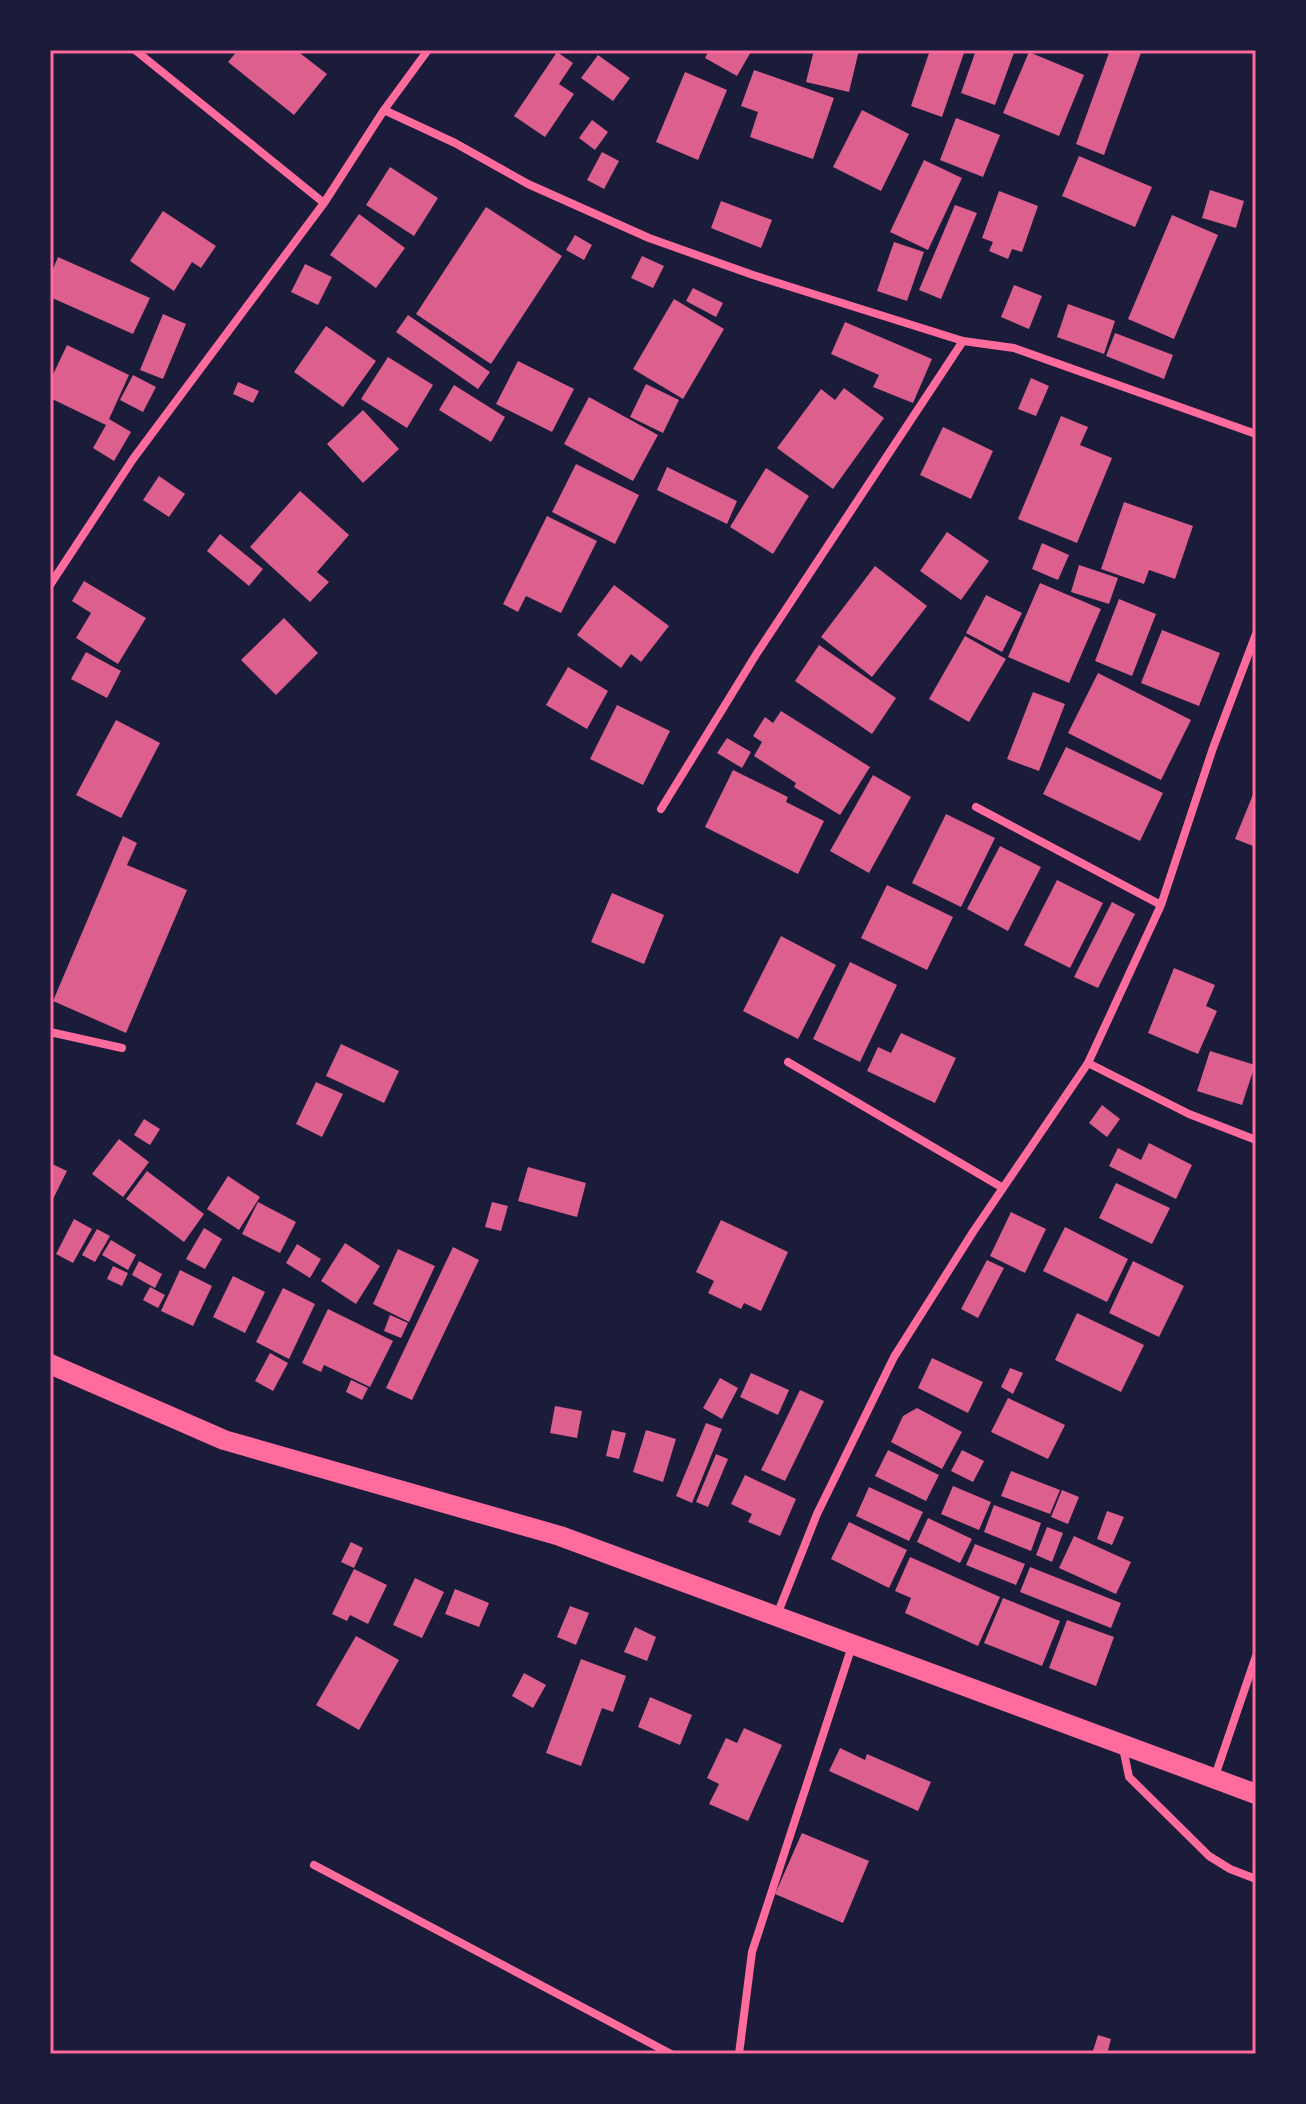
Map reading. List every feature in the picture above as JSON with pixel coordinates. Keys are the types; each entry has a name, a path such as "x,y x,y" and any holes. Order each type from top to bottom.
{"main road":[{"path":"50,1364 224,1440 560,1536 1256,1794"}],"street":[{"path":"135,50 324,203"},
{"path":"50,585 133,459 324,203 384,110 428,50"},
{"path":"384,110 455,143 528,184 649,238 753,275 963,341 1014,348 1256,434"},
{"path":"661,809 757,653 963,341"},
{"path":"777,1616 817,1514 894,1357 1088,1063 1161,905 1213,748 1256,634"},
{"path":"976,807 1161,905"},
{"path":"50,1032 122,1048"},
{"path":"788,1062 1003,1188"},
{"path":"1088,1063 1189,1114 1256,1140"},
{"path":"739,2054 752,1952 852,1646"},
{"path":"1214,1779 1256,1656"},
{"path":"1123,1746 1129,1777 1209,1856 1230,1869 1256,1879"},
{"path":"314,1865 671,2054"}],"building":[{"path":"238,50 296,50 327,74 294,115 228,62"},
{"path":"709,50 752,50 737,76 705,58"},
{"path":"814,50 859,50 849,92 806,82"},
{"path":"930,50 965,50 942,117 911,106"},
{"path":"976,50 1015,50 995,105 961,93"},
{"path":"1110,50 1142,50 1104,155 1076,144"},
{"path":"557,52 573,63 559,84 574,94 545,137 514,116"},
{"path":"1029,52 1084,75 1059,136 1003,113"},
{"path":"598,55 630,78 613,101 581,78"},
{"path":"754,70 834,98 813,159 750,137 758,112 741,106"},
{"path":"685,72 727,90 698,160 656,142"},
{"path":"862,110 909,134 881,191 833,167"},
{"path":"956,118 1000,135 983,177 940,160"},
{"path":"592,120 608,132 595,150 579,138"},
{"path":"602,152 619,161 604,189 587,180"},
{"path":"1079,156 1152,187 1135,227 1062,196"},
{"path":"924,160 962,178 928,250 890,232"},
{"path":"390,167 438,198 414,236 366,205"},
{"path":"1210,190 1244,201 1236,228 1202,218"},
{"path":"999,191 1038,206 1022,252 1012,249 1008,259 989,251 993,242 982,238"},
{"path":"721,201 772,220 761,248 711,228"},
{"path":"955,205 977,213 941,299 919,290"},
{"path":"486,207 562,256 491,364 416,314"},
{"path":"163,211 216,246 201,268 192,262 174,291 130,261"},
{"path":"359,214 405,248 376,288 330,255"},
{"path":"1172,215 1218,235 1174,339 1128,319"},
{"path":"575,235 592,245 584,260 566,250"},
{"path":"894,242 924,252 907,301 877,291"},
{"path":"642,256 664,266 653,288 631,278"},
{"path":"58,257 150,298 133,334 50,297 50,276"},
{"path":"305,264 332,277 318,305 291,292"},
{"path":"1014,285 1042,296 1029,329 1001,317"},
{"path":"693,288 723,303 716,317 686,301"},
{"path":"674,299 724,329 683,399 633,369"},
{"path":"1068,304 1115,321 1104,354 1057,337"},
{"path":"163,314 186,324 163,379 140,370"},
{"path":"408,315 490,372 478,389 396,332"},
{"path":"845,322 932,359 913,403 873,387 879,375 831,354"},
{"path":"326,326 376,361 343,407 294,372"},
{"path":"1115,333 1173,355 1164,379 1106,356"},
{"path":"67,345 129,375 109,419 131,432 114,461 93,448 106,425 50,398 50,381"},
{"path":"388,357 433,385 407,428 361,399"},
{"path":"518,361 574,389 552,432 496,404"},
{"path":"133,375 156,387 143,412 120,400"},
{"path":"1031,378 1049,386 1036,416 1018,409"},
{"path":"238,382 259,391 253,403 233,394"},
{"path":"646,384 679,400 663,433 630,417"},
{"path":"454,385 505,417 491,442 439,410"},
{"path":"844,388 884,418 833,489 777,448 821,389 835,400"},
{"path":"589,397 658,435 633,481 564,444"},
{"path":"363,410 399,449 363,483 327,444"},
{"path":"1061,416 1088,427 1080,445 1112,458 1077,543 1018,519"},
{"path":"943,427 993,451 971,499 920,475"},
{"path":"576,464 639,495 615,544 552,512"},
{"path":"667,467 737,501 727,524 657,490"},
{"path":"766,468 809,496 773,554 730,527"},
{"path":"159,476 185,494 169,517 143,500"},
{"path":"300,491 349,535 317,572 329,582 310,602 250,547"},
{"path":"1124,502 1193,526 1175,579 1149,570 1144,584 1101,569"},
{"path":"547,516 597,541 561,613 526,596 518,612 503,604"},
{"path":"947,532 989,561 961,600 920,571"},
{"path":"220,534 263,569 249,586 207,551"},
{"path":"1042,543 1069,555 1058,580 1032,569"},
{"path":"1079,565 1118,578 1109,604 1071,592"},
{"path":"875,566 927,606 872,677 821,637"},
{"path":"84,581 146,618 118,664 76,638 91,613 72,601"},
{"path":"1040,583 1101,609 1069,683 1008,657"},
{"path":"614,585 669,626 641,662 631,654 621,668 577,635"},
{"path":"986,595 1022,613 1002,652 966,633"},
{"path":"1119,599 1156,614 1132,676 1095,661"},
{"path":"284,618 318,653 276,695 241,660"},
{"path":"1162,630 1220,653 1199,706 1141,683"},
{"path":"965,636 1006,659 969,722 929,699"},
{"path":"819,645 896,698 872,734 795,681"},
{"path":"86,652 121,671 107,698 71,679"},
{"path":"568,667 608,691 587,729 546,705"},
{"path":"1098,673 1191,720 1161,780 1068,733"},
{"path":"1033,692 1065,704 1039,771 1007,759"},
{"path":"617,705 670,731 643,785 590,759"},
{"path":"781,711 870,767 840,815 794,787 796,783 754,756 762,742 753,736 765,717 773,723"},
{"path":"116,720 160,743 121,818 76,795"},
{"path":"727,738 751,752 742,768 717,753"},
{"path":"1066,747 1163,793 1140,841 1043,794"},
{"path":"733,770 788,797 786,802 824,821 798,874 705,827"},
{"path":"873,775 911,797 869,873 830,851"},
{"path":"1256,787 1256,847 1235,839"},
{"path":"946,814 995,838 961,907 912,883"},
{"path":"123,836 137,843 127,865 187,890 126,1033 53,1001"},
{"path":"1000,846 1041,867 1008,931 967,909"},
{"path":"1057,880 1103,903 1070,968 1024,945"},
{"path":"887,885 953,917 927,970 861,938"},
{"path":"612,893 664,915 644,964 591,942"},
{"path":"1112,902 1135,914 1098,988 1074,977"},
{"path":"781,936 836,965 798,1039 743,1011"},
{"path":"850,962 897,985 860,1062 813,1039"},
{"path":"1174,968 1215,985 1206,1006 1217,1011 1198,1054 1148,1033"},
{"path":"901,1033 956,1058 935,1103 867,1071 878,1047 891,1053"},
{"path":"341,1044 399,1071 384,1103 326,1076"},
{"path":"1210,1051 1255,1065 1242,1105 1197,1091"},
{"path":"316,1082 343,1094 322,1137 296,1124"},
{"path":"1102,1105 1120,1119 1107,1137 1089,1123"},
{"path":"144,1119 160,1129 150,1145 134,1135"},
{"path":"119,1139 149,1162 123,1197 92,1174"},
{"path":"1149,1143 1192,1165 1176,1199 1109,1166 1118,1148 1141,1160"},
{"path":"50,1163 67,1171 52,1201 50,1200"},
{"path":"528,1167 586,1183 577,1217 518,1201"},
{"path":"147,1171 204,1214 184,1242 126,1199"},
{"path":"228,1176 260,1197 239,1230 207,1209"},
{"path":"1116,1183 1170,1208 1152,1244 1099,1218"},
{"path":"258,1202 296,1222 280,1253 242,1234"},
{"path":"492,1202 508,1206 501,1231 485,1227"},
{"path":"1011,1212 1046,1229 1025,1273 990,1256"},
{"path":"74,1219 92,1229 73,1263 56,1254"},
{"path":"721,1220 788,1252 761,1311 744,1303 741,1309 708,1293 714,1281 696,1272"},
{"path":"1065,1227 1128,1259 1107,1302 1043,1271"},
{"path":"204,1228 222,1239 205,1269 186,1259"},
{"path":"97,1229 110,1236 95,1262 82,1255"},
{"path":"111,1240 136,1255 128,1270 102,1255"},
{"path":"345,1243 380,1266 356,1304 321,1281"},
{"path":"297,1244 321,1259 310,1278 286,1263"},
{"path":"453,1247 479,1260 412,1400 386,1388"},
{"path":"398,1249 435,1266 409,1322 373,1304"},
{"path":"987,1260 1004,1268 978,1318 961,1309"},
{"path":"139,1261 162,1274 155,1288 132,1275"},
{"path":"1133,1261 1184,1286 1159,1337 1109,1313"},
{"path":"113,1266 128,1273 122,1286 107,1279"},
{"path":"180,1270 212,1286 193,1326 161,1311"},
{"path":"233,1276 265,1292 245,1333 213,1317"},
{"path":"150,1287 165,1295 158,1308 143,1300"},
{"path":"283,1288 315,1304 289,1359 256,1342"},
{"path":"328,1309 393,1341 370,1387 324,1365 321,1372 302,1363"},
{"path":"1077,1313 1144,1345 1121,1392 1055,1360"},
{"path":"390,1315 408,1323 401,1338 384,1331"},
{"path":"270,1353 288,1363 273,1391 255,1381"},
{"path":"932,1358 983,1382 968,1413 918,1388"},
{"path":"1010,1368 1023,1373 1013,1394 1001,1387"},
{"path":"751,1373 789,1390 778,1415 740,1397"},
{"path":"720,1378 738,1388 722,1419 703,1408"},
{"path":"351,1380 368,1388 362,1400 346,1392"},
{"path":"800,1390 824,1401 785,1481 761,1470"},
{"path":"1008,1398 1065,1425 1048,1459 991,1432"},
{"path":"555,1406 582,1411 577,1438 550,1433"},
{"path":"917,1408 962,1432 942,1469 891,1442 903,1416"},
{"path":"706,1423 722,1429 692,1503 676,1496"},
{"path":"612,1430 626,1433 619,1459 606,1456"},
{"path":"646,1430 676,1439 663,1482 633,1472"},
{"path":"888,1450 939,1475 926,1501 875,1476"},
{"path":"962,1450 984,1461 973,1482 951,1471"},
{"path":"716,1454 728,1459 708,1507 696,1502"},
{"path":"1011,1471 1060,1490 1050,1514 1001,1496"},
{"path":"745,1475 796,1499 780,1536 748,1522 752,1514 731,1504"},
{"path":"953,1486 991,1502 979,1530 941,1514"},
{"path":"869,1487 923,1512 909,1541 856,1516"},
{"path":"1062,1490 1079,1497 1068,1524 1051,1517"},
{"path":"994,1505 1041,1523 1031,1551 984,1532"},
{"path":"1107,1511 1124,1517 1112,1545 1097,1539"},
{"path":"928,1518 972,1539 960,1563 917,1542"},
{"path":"849,1522 907,1550 889,1588 831,1559"},
{"path":"1047,1527 1063,1533 1052,1562 1036,1555"},
{"path":"1074,1536 1131,1562 1116,1594 1059,1568"},
{"path":"351,1542 363,1548 354,1568 341,1562"},
{"path":"975,1544 1025,1564 1016,1585 966,1565"},
{"path":"910,1557 1000,1597 978,1646 905,1613 911,1598 895,1591"},
{"path":"1030,1567 1121,1603 1111,1628 1020,1592"},
{"path":"354,1569 387,1585 368,1624 350,1615 347,1621 332,1614"},
{"path":"415,1578 444,1592 422,1638 393,1625"},
{"path":"455,1589 489,1603 479,1627 445,1614"},
{"path":"1003,1598 1060,1621 1042,1666 984,1643"},
{"path":"570,1606 589,1613 576,1645 557,1637"},
{"path":"1067,1620 1114,1637 1096,1686 1049,1668"},
{"path":"635,1627 656,1637 647,1661 624,1652"},
{"path":"356,1636 399,1660 359,1730 316,1705"},
{"path":"581,1659 626,1676 613,1712 602,1708 581,1766 546,1753"},
{"path":"524,1673 546,1685 533,1708 512,1696"},
{"path":"650,1697 692,1715 680,1745 638,1727"},
{"path":"744,1728 782,1745 748,1821 709,1804 719,1784 707,1778 726,1738 737,1743"},
{"path":"840,1748 865,1760 867,1754 931,1782 918,1811 829,1771"},
{"path":"802,1833 869,1861 843,1923 775,1894"},
{"path":"1098,2035 1111,2039 1107,2054 1092,2054"}]}
